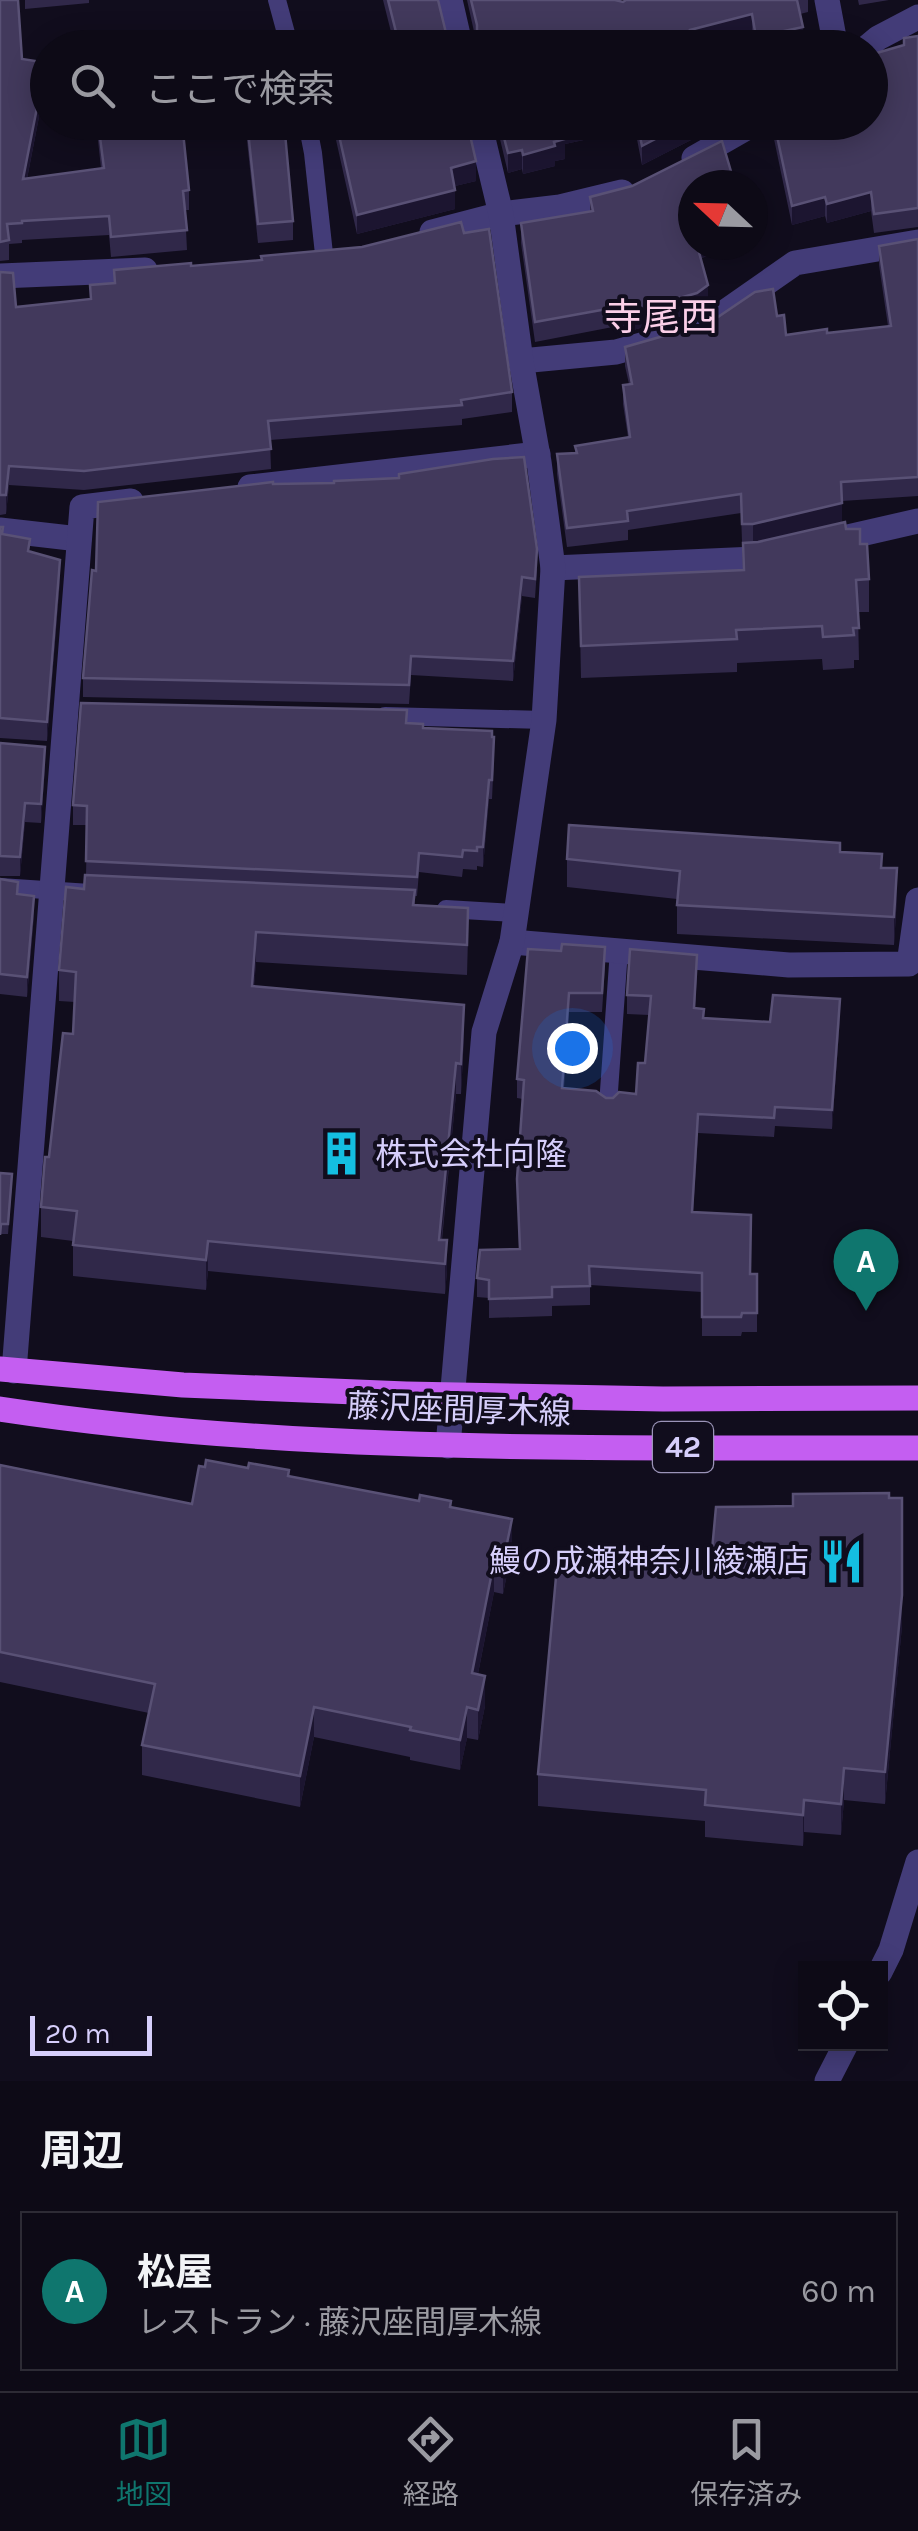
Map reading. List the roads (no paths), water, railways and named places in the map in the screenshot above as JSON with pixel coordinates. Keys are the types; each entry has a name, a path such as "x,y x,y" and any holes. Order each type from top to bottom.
{"main road":[{"name":"藤沢座間厚木線","path":"7,1370 183,1385 453,1395 918,1398"},
{"name":"藤沢座間厚木線","path":"0,1409 180,1431 448,1446 918,1448"}],"street":[{"path":"450,0 457,30"},
{"path":"828,0 833,30"},
{"path":"888,32 918,16"},
{"path":"448,1446 484,1032 512,942 544,720 553,568 501,214 483,140"},
{"path":"670,170 724,140"},
{"path":"413,237 501,214 560,207 640,184"},
{"path":"521,361 616,352 704,327 795,263 918,242"},
{"path":"0,276 164,268"},
{"path":"221,490 538,454"},
{"path":"7,1370 52,891 54,754 76,709 82,507 162,498"},
{"path":"553,568 755,559 918,521"},
{"path":"0,530 79,539"},
{"path":"512,942 789,965 909,964 918,900"},
{"path":"886,1961 918,1862"},
{"path":"827,2081 842,2051"}],"lane":[{"path":"278,0 286,30"},
{"path":"310,140 324,254"},
{"path":"365,716 544,720"},
{"path":"0,887 110,894"},
{"path":"418,908 515,912"},
{"path":"608,1105 619,950"}],"place":[{"name":"株式会社向隆","path":"342,1154"},
{"name":"松屋","path":"866,1311"},
{"name":"鰻の成瀬神奈川綾瀬店","path":"842,1561"}],"district":[{"name":"寺尾西","path":"661,317"}]}
